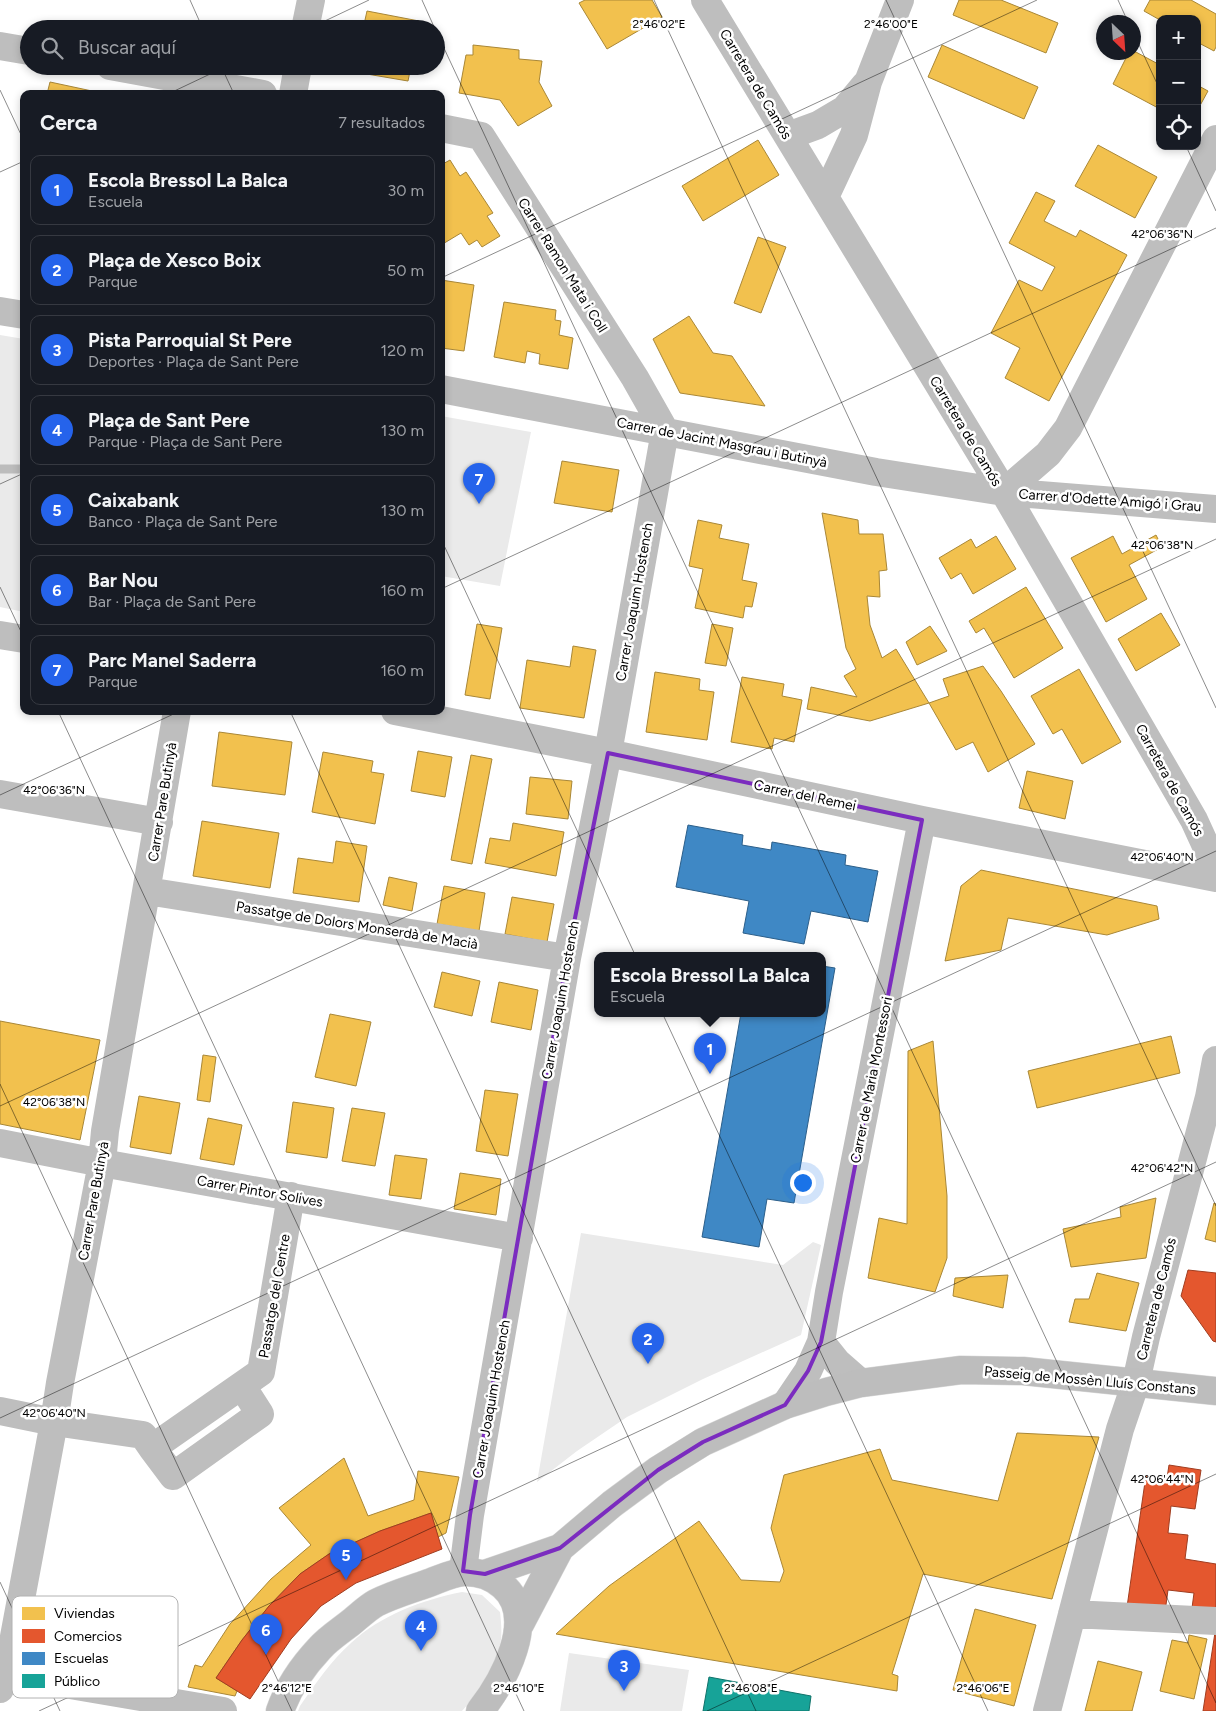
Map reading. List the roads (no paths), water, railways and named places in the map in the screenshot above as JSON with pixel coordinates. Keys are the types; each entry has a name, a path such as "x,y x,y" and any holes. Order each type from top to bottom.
{"main road":[{"name":"Passeig de Mossèn Lluís Constans","path":"560,1548 612,1504 658,1470 703,1442 785,1405 862,1383 961,1370 1023,1371 1216,1391"},
{"path":"280,1711 284,1698 300,1672 321,1647 375,1604 410,1589 560,1548"},
{"path":"480,1711 500,1683 513,1650 520,1624 560,1548"},
{"path":"474,1573 510,1592 515,1600 520,1624"}],"street":[{"path":"307,20 311,0"},
{"name":"Carretera de Camós","path":"705,0 1004,492 1194,820 1216,868"},
{"path":"825,197 854,135 868,82 900,0"},
{"path":"0,46 20,50"},
{"path":"159,75 241,90"},
{"path":"294,90 296,75"},
{"path":"788,136 818,125 845,109 868,82"},
{"name":"Carrer Ramon Mata i Coll","path":"445,129 481,136 635,378 665,431"},
{"path":"1004,492 1048,454 1068,428 1216,139"},
{"path":"0,311 20,314"},
{"name":"Carrer de Jacint Masgrau i Butinyà","path":"445,390 876,472 1004,492"},
{"name":"Carrer Joaquim Hostench","path":"474,1573 470,1515 567,958 608,753 665,431"},
{"name":"Carrer d'Odette Amigó i Grau","path":"1004,492 1216,509"},
{"path":"0,635 20,638"},
{"name":"Carrer Pare Butinyà","path":"22,1596 102,1163 105,1131 176,715"},
{"name":"Carrer del Remei","path":"415,715 608,753 922,820 1216,878"},
{"path":"0,794 159,822"},
{"name":"Carrer de Maria Montessori","path":"785,1405 808,1371 821,1342 831,1282 922,820"},
{"name":"Passatge de Dolors Monserdà de Macià","path":"147,891 567,958"},
{"name":"Carretera de Camós","path":"1047,1711 1120,1429 1136,1382 1209,1097 1216,1060"},
{"name":"Carrer Pintor Solives","path":"0,1142 102,1163 519,1238"},
{"name":"Passatge del Centre","path":"0,1411 54,1422 143,1435 152,1448 261,1372 291,1196"},
{"path":"821,1342 837,1362 862,1383"},
{"path":"1072,1614 1216,1621"},
{"name":"Carrer Pare Butinyà","path":"1,1678 12,1645"},
{"path":"136,1698 223,1711"}],"waterway":[{"path":"0,469 20,469"}],"place":[{"name":"Parc Manel Saderra","path":"479,504"},
{"name":"Escola Bressol La Balca","path":"710,1074"},
{"name":"Plaça de Xesco Boix","path":"648,1364"},
{"name":"Caixabank","path":"346,1580"},
{"name":"Plaça de Sant Pere","path":"421,1651"},
{"name":"Bar Nou","path":"266,1655"},
{"name":"Pista Parroquial St Pere","path":"624,1691"}]}
